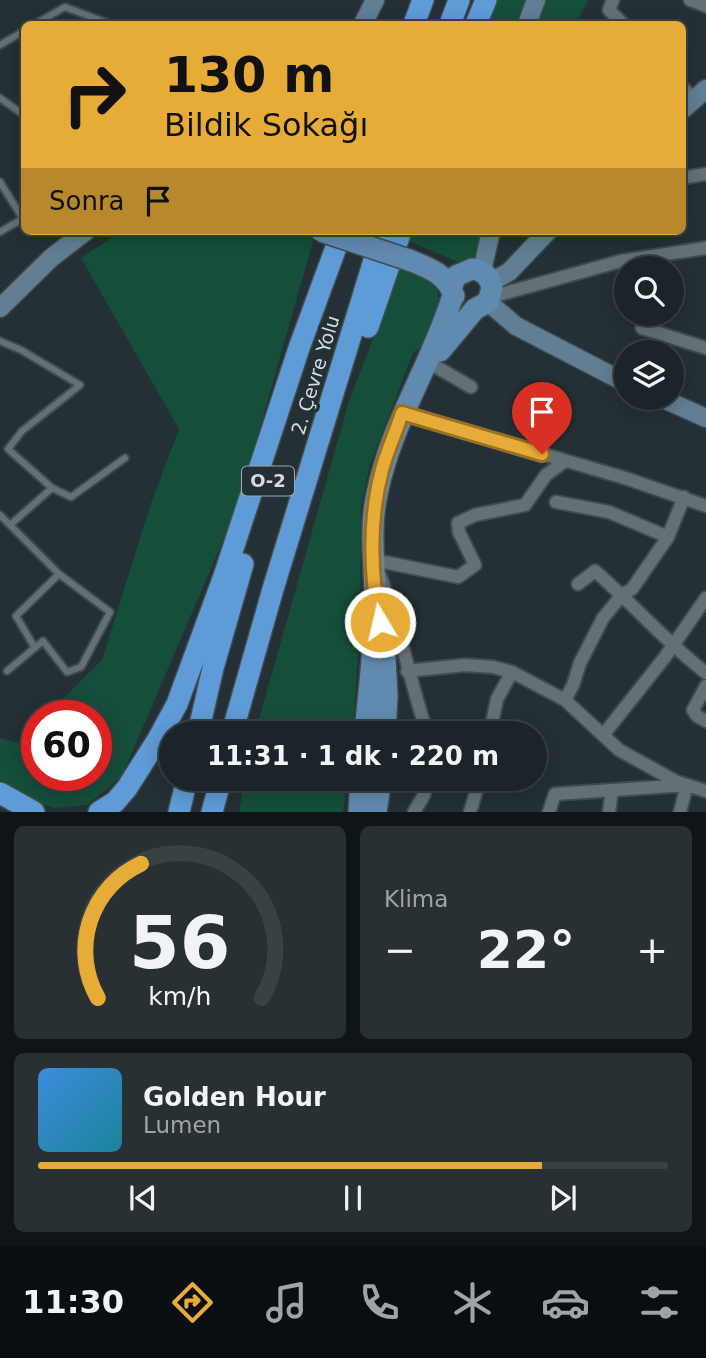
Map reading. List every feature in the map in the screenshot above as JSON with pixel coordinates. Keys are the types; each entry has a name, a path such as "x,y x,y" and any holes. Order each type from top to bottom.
{"highway":[{"path":"415,21 423,0"},
{"path":"451,21 458,0"},
{"path":"477,21 486,0"},
{"path":"99,812 115,802 127,788 177,704 223,579 299,348 342,235"},
{"name":"2. Çevre Yolu","path":"201,721 239,575 343,235"},
{"name":"2. Çevre Yolu","path":"236,721 273,589 382,235"},
{"path":"273,589 400,235"},
{"path":"179,812 184,791"},
{"path":"212,812 218,791"},
{"path":"225,812 229,791"},
{"path":"0,793 34,812"},
{"path":"0,803 20,812"}],"main road":[{"path":"336,235 411,255"},
{"path":"366,235 411,255 474,289 444,348 428,362 402,413 382,468 373,529 374,639 366,721"},
{"path":"375,599 385,646 386,721"},
{"path":"352,812 365,791"},
{"path":"359,812 367,791"},
{"path":"373,791 378,812"}],"street":[{"path":"364,21 375,0"},
{"path":"528,21 536,0"},
{"path":"614,0 609,10 620,21"},
{"path":"690,0 706,6"},
{"path":"686,177 706,174"},
{"path":"3,299 81,235"},
{"path":"474,289 490,235"},
{"path":"474,289 509,272 544,235"},
{"path":"474,289 706,248"},
{"path":"474,289 516,326 614,377"},
{"path":"643,326 706,348"},
{"path":"428,362 471,387"},
{"path":"684,408 706,418"},
{"path":"402,413 684,497 706,506"},
{"path":"374,560 458,577 475,565 459,532 458,523 475,514 525,505 546,475 565,461"},
{"path":"565,700 603,618 622,595 632,589 668,537 684,497"},
{"path":"556,502 608,512 668,537"},
{"path":"374,560 395,614 407,671 423,721"},
{"path":"579,584 595,571 672,647 706,673"},
{"path":"604,734 672,647 706,598"},
{"path":"407,671 465,665 493,667 512,672 565,700 619,750 687,785 706,790"},
{"path":"492,721 497,699 512,672"},
{"path":"706,686 694,710 697,716 706,721"},
{"path":"549,812 555,794 687,785"},
{"path":"680,812 687,785"},
{"path":"609,812 612,790"},
{"path":"414,812 425,791"},
{"path":"470,812 476,791"}],"lane":[{"path":"39,21 65,3 104,21"},
{"path":"0,45 21,33"},
{"path":"0,99 21,113"},
{"path":"0,182 21,214"},
{"path":"0,237 2,231 21,221"},
{"path":"0,341 21,350 80,385 22,431 8,449 52,488 71,496 125,458"},
{"path":"10,525 52,488"},
{"path":"0,515 59,574 110,612 80,667 66,672 43,641 7,671"},
{"path":"35,648 16,616 59,574"}],"green space":[{"path":"496,0 529,0 523,21 488,21"},
{"path":"546,0 588,0 578,21 539,21"},
{"path":"116,235 304,235 314,238 237,508 122,776 112,784 112,700 62,700 102,660 151,503 179,429 81,258"},
{"path":"409,235 482,235 474,256 458,262 407,240"},
{"path":"401,265 434,277 439,299 425,344 413,353 370,465 361,506 360,626 354,721 258,721 349,401"},
{"path":"0,738 19,743 21,741 21,791 104,791 87,805 54,808 24,799 0,780"},
{"path":"243,791 346,791 343,812 239,812"}],"route":[{"path":"380,622 375,599 373,529 376,498 382,468 402,413 542,454"}]}
